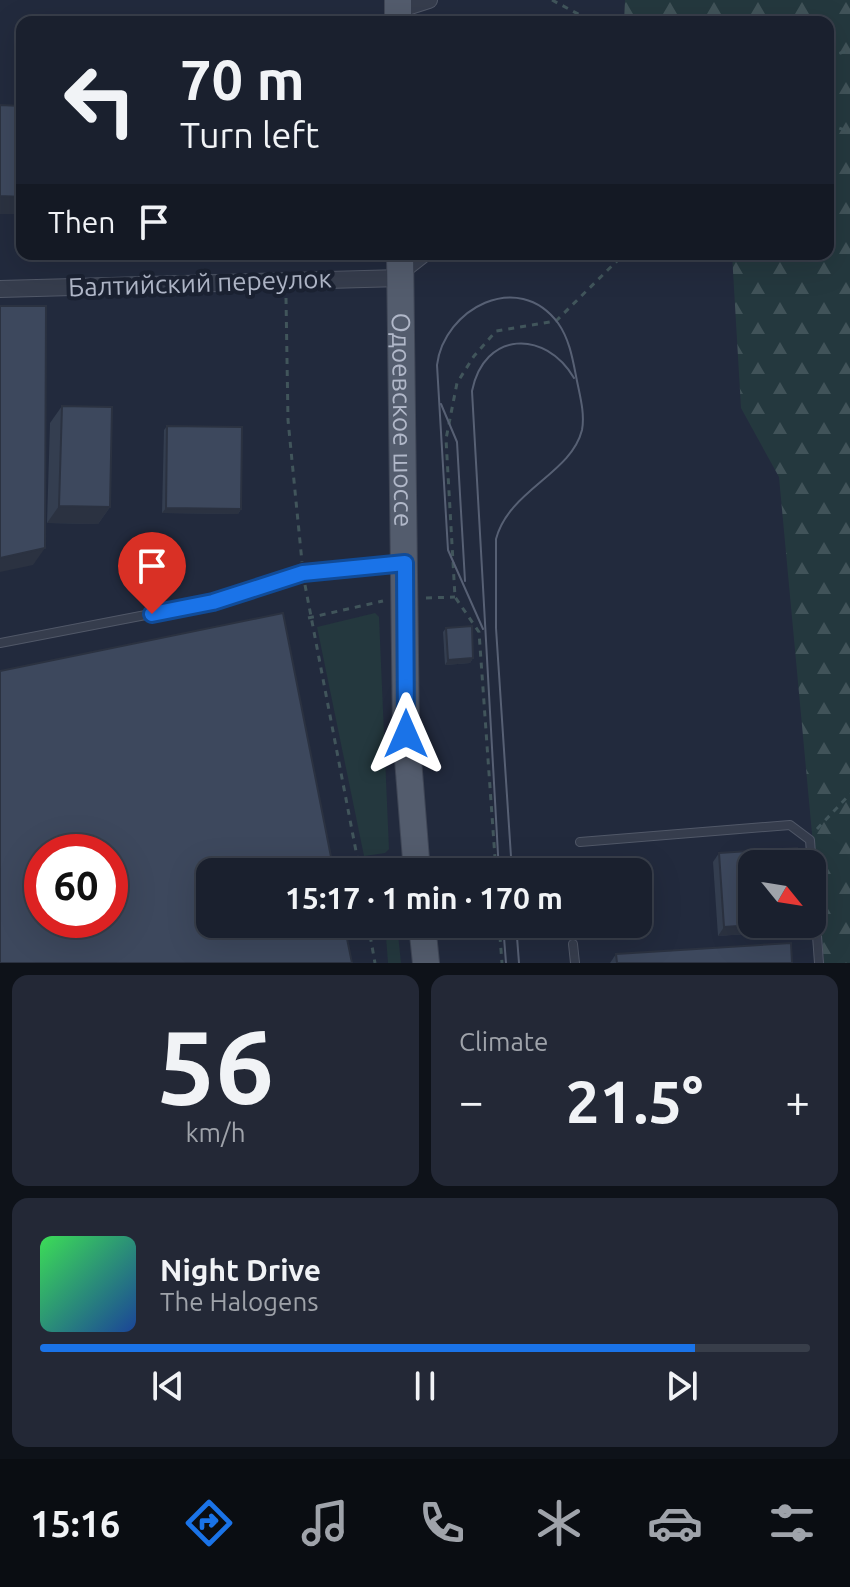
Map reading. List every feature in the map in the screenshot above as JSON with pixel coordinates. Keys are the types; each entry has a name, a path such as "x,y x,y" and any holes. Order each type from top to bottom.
{"main road":[{"name":"Одоевское шоссе","path":"400,266 406,734 416,858"},
{"path":"423,938 426,963"}],"street":[{"path":"398,11 429,0"},
{"name":"Балтийский переулок","path":"0,289 400,266"}],"lane":[{"path":"0,643 213,602 303,573 405,563"},
{"path":"580,842 790,825 810,840 819,963"},
{"path":"573,944 575,963"}],"path":[{"path":"552,0 582,16"},
{"path":"495,858 479,632 455,597 446,439 457,383 474,356 496,331 556,321 618,260"},
{"path":"308,618 406,599 455,597"},
{"path":"810,840 828,814 850,794"},
{"path":"371,938 375,963"},
{"path":"500,938 502,963"}],"green space":[{"path":"625,0 850,0 850,963 824,963 822,938 826,938 826,850 814,850 779,477 741,408 732,260 834,260 834,16 624,16"},
{"path":"375,613 379,617 389,849 385,853 364,856 317,627"},
{"path":"386,938 398,938 401,963 388,963"}],"building":[{"path":"0,105 16,106 16,197 0,196"},
{"path":"0,306 46,306 45,548 0,558"},
{"path":"62,406 112,407 110,507 59,506"},
{"path":"167,426 242,427 241,509 166,508"},
{"path":"283,613 331,858 196,858 196,938 347,938 352,963 0,963 0,671"},
{"path":"472,626 473,658 448,660 446,628"},
{"path":"738,852 738,926 724,927 719,853"},
{"path":"791,943 792,963 617,963 616,954"}],"tram line":[{"path":"483,629 448,550 437,365 453,327 468,313 485,303 504,298 523,299 542,307 562,330 572,358 583,418 576,445 566,459 513,507 496,539 496,628 511,858"},
{"path":"498,858 472,391 479,371 489,357 502,348 517,344 548,351 562,362 574,378"},
{"path":"441,404 457,442 465,581"},
{"path":"504,938 506,963"},
{"path":"517,938 519,963"}],"route":[{"path":"152,614 213,602 303,573 405,563 406,734"}]}
